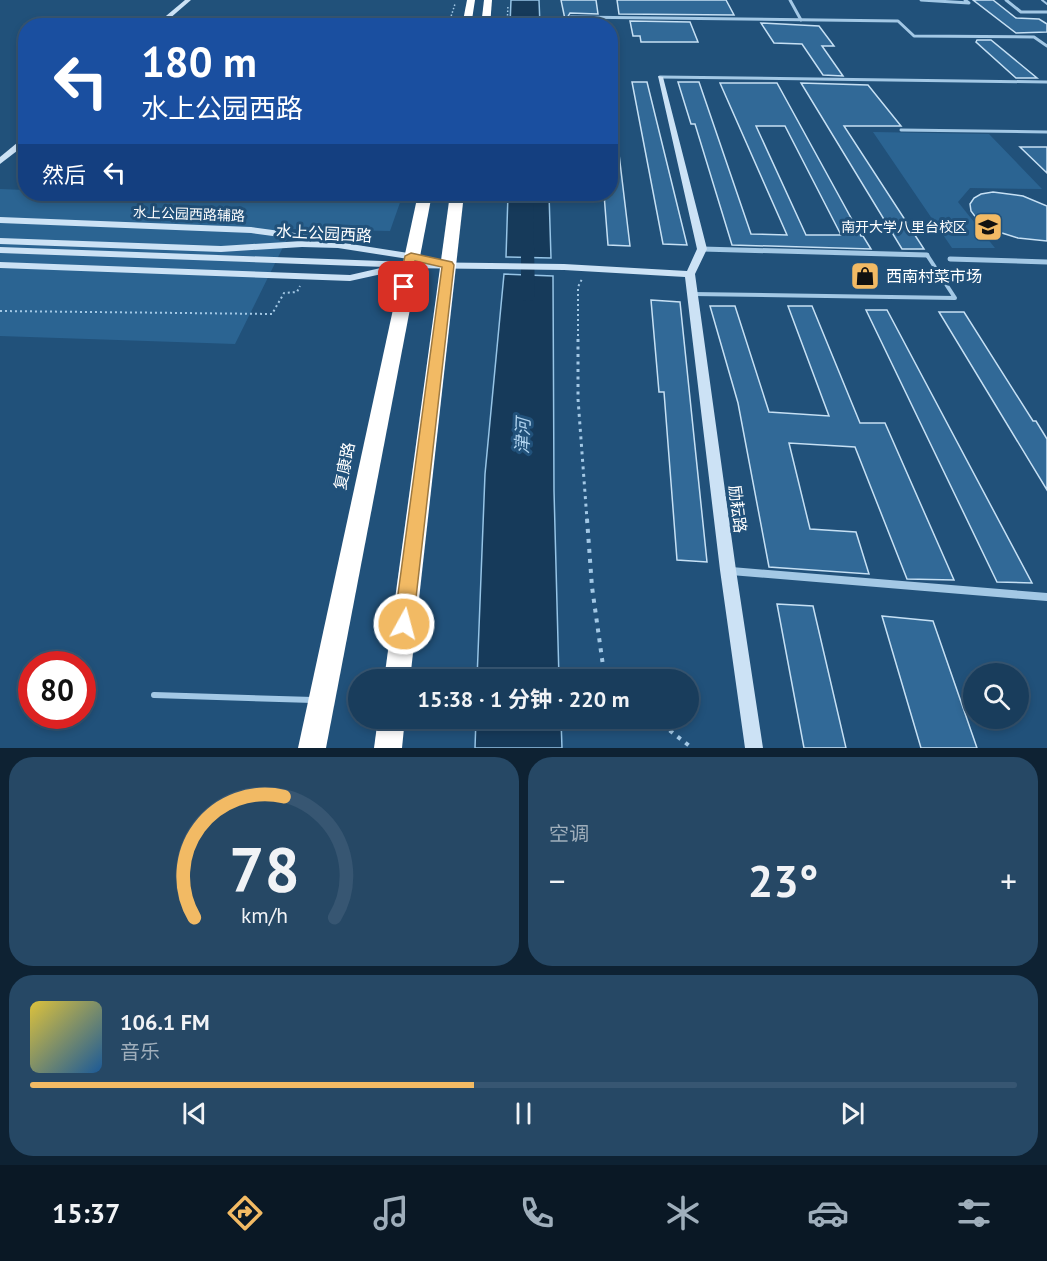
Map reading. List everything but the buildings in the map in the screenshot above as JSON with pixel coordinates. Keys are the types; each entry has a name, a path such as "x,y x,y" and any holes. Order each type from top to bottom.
{"highway":[{"path":"468,18 471,0"},
{"path":"485,18 488,0"},
{"name":"复康路","path":"312,748 423,201"},
{"path":"398,669 456,201"},
{"path":"388,748 391,729"}],"street":[{"path":"167,18 188,0"},
{"path":"174,18 195,0"},
{"path":"790,0 801,20"},
{"path":"921,0 969,3 965,0"},
{"path":"1006,0 1021,12 1047,12"},
{"path":"571,17 898,21 914,36 1034,37 1047,46"},
{"path":"0,241 410,261 448,265 564,267 690,274 702,249 660,77 1047,82"},
{"path":"0,154 18,139"},
{"path":"0,161 18,146"},
{"name":"水上公园西路辅路","path":"0,219 251,230 305,237 358,240 410,261"},
{"path":"702,249 927,255"},
{"path":"0,250 219,253 299,271 352,272 410,261"},
{"path":"950,259 1047,262"},
{"path":"0,265 350,278 410,261"},
{"name":"励耘路","path":"690,274 728,570 754,748"},
{"path":"728,570 1047,597"}],"lane":[{"path":"1042,0 1047,4"},
{"path":"901,130 1047,132"},
{"path":"692,294 956,298 927,255"},
{"path":"154,695 322,700"}],"path":[{"path":"451,18 455,4"},
{"path":"507,18 508,5"},
{"path":"587,268 578,287 578,399 592,587 603,669"},
{"path":"0,311 272,314 284,293 297,292 305,277"},
{"path":"668,729 692,748"}],"shaded area":[{"path":"873,132 989,134 1042,189 970,188 958,202 995,248 952,248"},
{"path":"0,189 18,190 18,201 401,201 390,231 292,229 235,344 0,336"}],"water":[{"path":"511,0 539,0 540,18 510,18"},
{"path":"508,201 549,201 551,258 506,257"},
{"path":"504,274 553,276 554,491 559,669 477,669 485,474"},
{"path":"476,729 561,729 562,748 475,748"}],"waterway":[{"name":"津河","path":"527,201 528,298"}],"place":[{"name":"南开大学八里台校区","path":"988,227"},
{"name":"西南村菜市场","path":"865,276"}],"route":[{"path":"404,287 411,256 448,265 404,624"}]}
